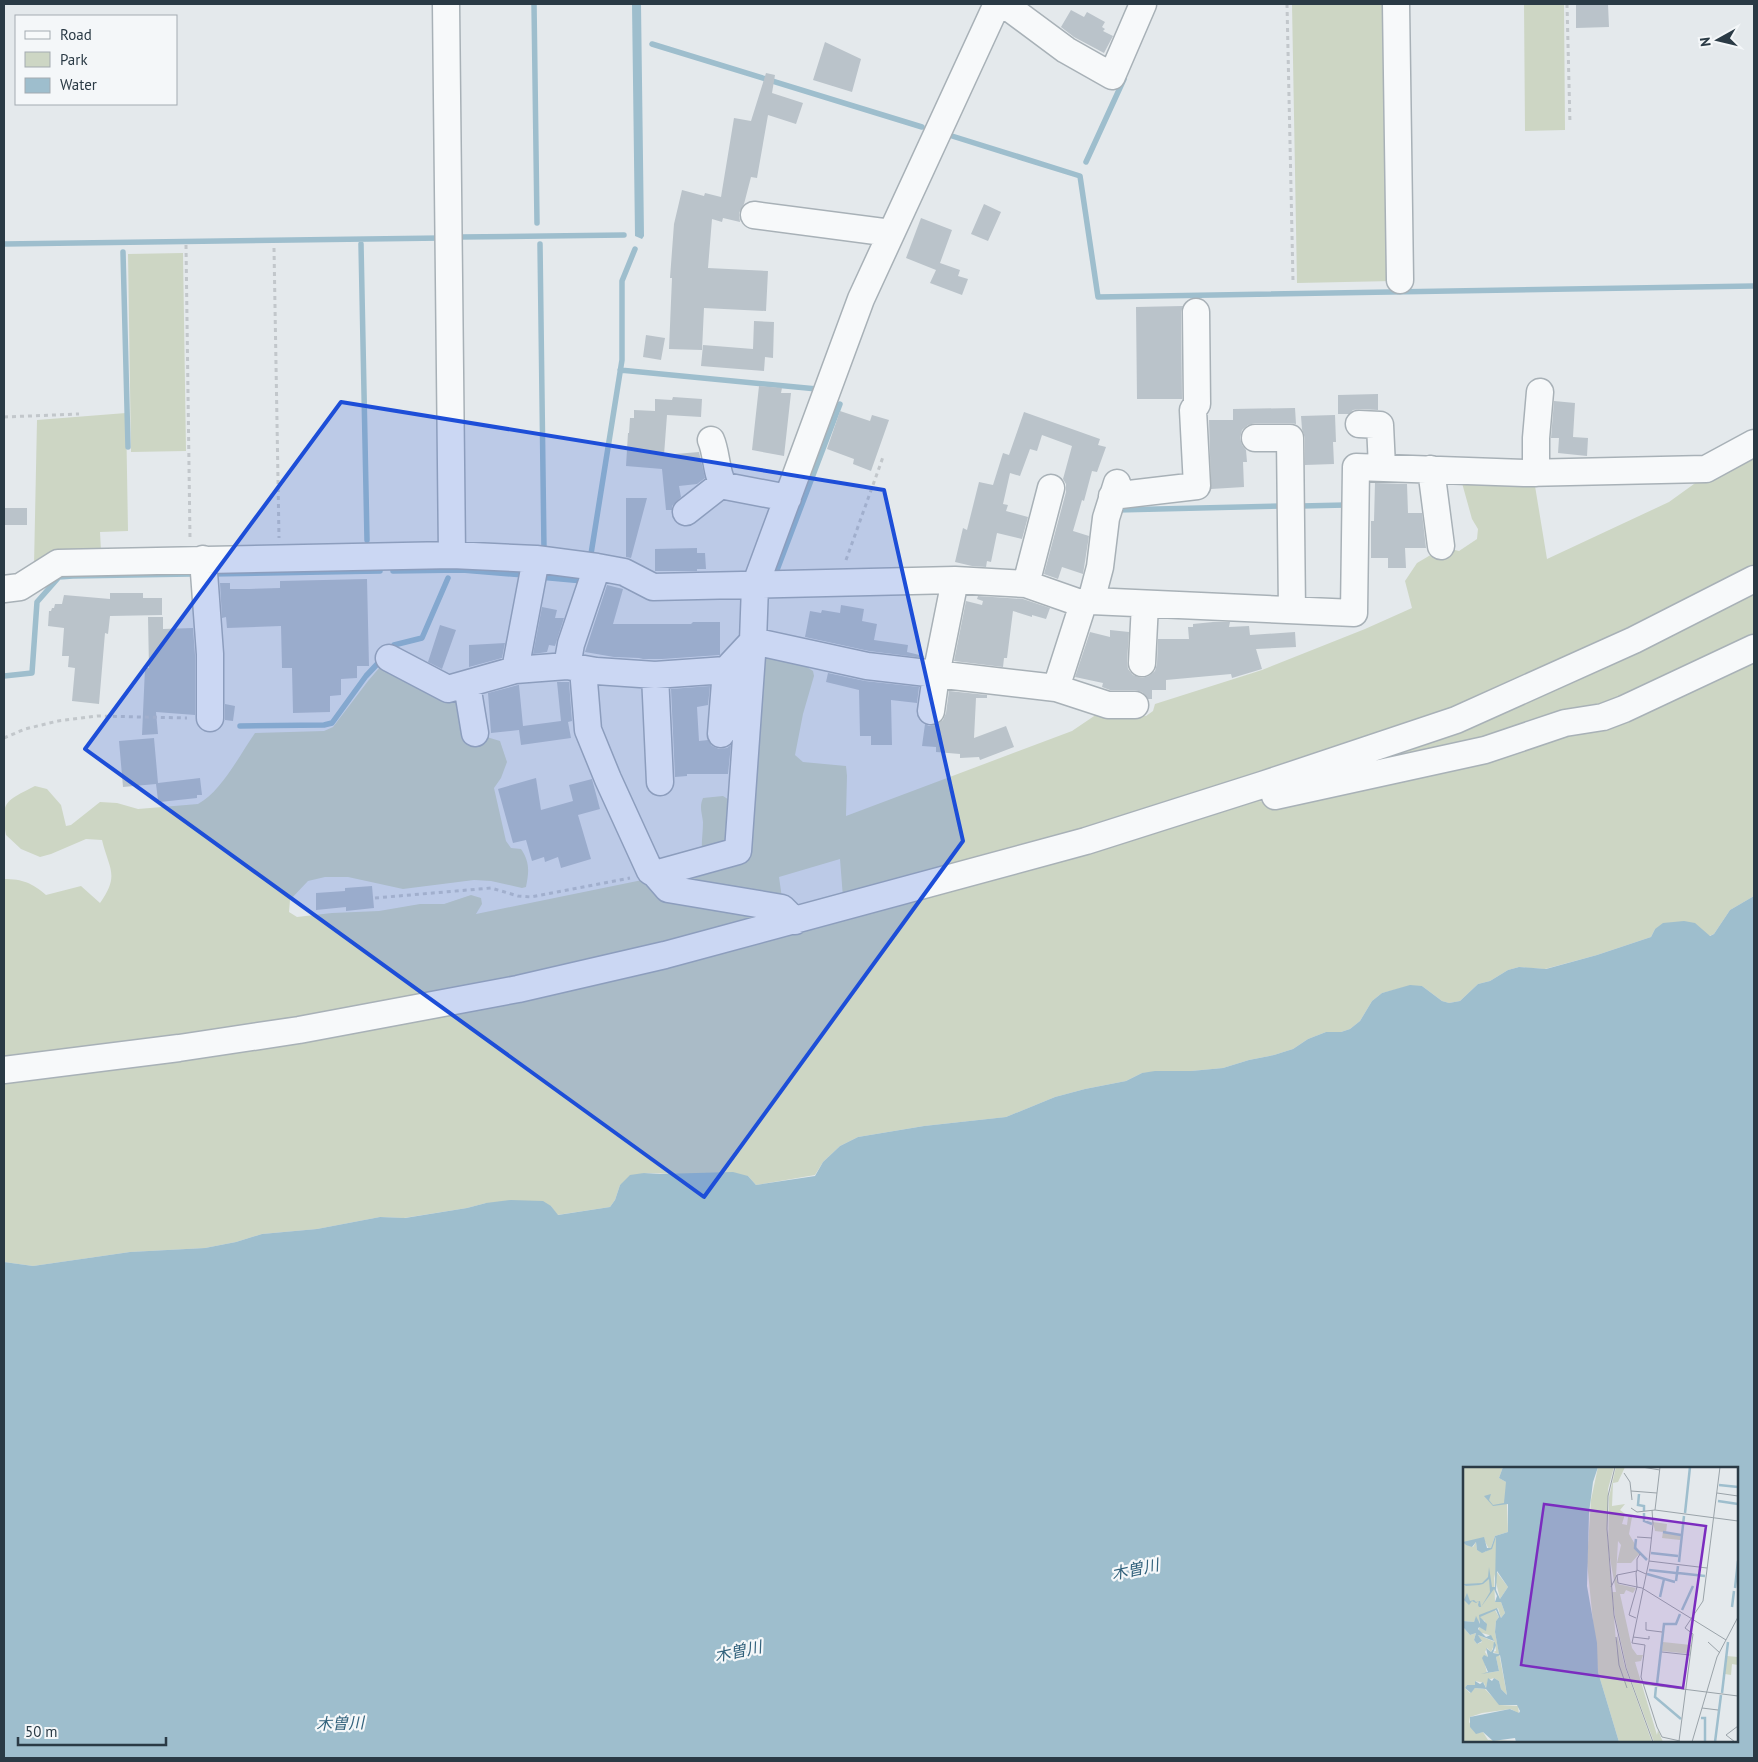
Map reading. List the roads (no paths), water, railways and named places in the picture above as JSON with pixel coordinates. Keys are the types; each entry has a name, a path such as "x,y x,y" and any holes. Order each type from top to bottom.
{"street":[{"path":"446,4 452,555"},
{"path":"655,874 738,851 753,642 755,586 861,300 996,4"},
{"path":"1004,4 1066,50 1112,76 1144,4"},
{"path":"1396,4 1400,280"},
{"path":"754,215 891,233"},
{"path":"1056,688 1100,567 1106,518 1114,489 1197,486 1193,410 1197,404 1196,312"},
{"path":"1536,473 1536,438 1540,392"},
{"path":"1359,424 1380,425 1382,467"},
{"path":"1255,438 1290,438 1292,610"},
{"path":"712,440 716,450 722,483 725,486 788,498"},
{"path":"4,589 20,587 58,563 452,555 536,559 597,567 624,572 653,587 955,580 1026,584 1087,603 1354,613 1356,467 1536,473 1706,469 1754,443"},
{"path":"1431,470 1441,546"},
{"path":"686,512 722,483"},
{"path":"1026,584 1051,488"},
{"path":"515,670 536,559"},
{"path":"196,560 210,654 210,718"},
{"path":"597,567 571,644 575,668 588,730 608,779 650,870 668,889 782,908 795,921"},
{"path":"931,711 936,675 955,580"},
{"path":"4,1070 179,1048 300,1030 509,991 665,955 1086,841 1456,720 1634,640 1754,580"},
{"path":"1142,663 1145,604"},
{"path":"753,642 867,666 1056,688 1108,704 1136,704"},
{"path":"721,734 726,670 753,642"},
{"path":"1262,785 1269,797 1484,750 1565,723 1603,717 1754,648"},
{"path":"389,658 442,688 448,689 515,670 575,668 655,675 726,670"},
{"path":"655,675 660,782"},
{"path":"467,685 475,733"}],"water":[{"path":"632,4 641,4 644,236 642,239 635,236"},
{"name":"木曽川","path":"1754,896 1754,1758 4,1758 4,1262 33,1266 130,1252 205,1248 236,1242 262,1234 317,1229 380,1217 405,1218 511,1200 543,1201 551,1206 558,1215 610,1207 615,1200 620,1185 630,1175 644,1173 733,1172 748,1176 756,1185 815,1176 823,1162 840,1146 858,1137 924,1126 1006,1117 1055,1097 1126,1081 1142,1073 1223,1068 1293,1049 1308,1039 1326,1032 1341,1032 1350,1029 1360,1021 1372,1001 1382,993 1410,985 1422,986 1442,1001 1449,1003 1460,1001 1478,984 1490,981 1508,970 1519,967 1546,969 1597,955 1651,937 1655,929 1663,923 1684,921 1695,923 1710,936 1714,934 1730,910"}],"waterway":[{"path":"534,4 537,223"},
{"path":"652,44 922,127"},
{"path":"1086,162 1124,79"},
{"path":"952,136 1080,176 1098,297 1754,286"},
{"path":"460,237 624,235"},
{"path":"4,244 442,238"},
{"path":"361,244 367,540"},
{"path":"540,244 544,550"},
{"path":"591,554 622,360 622,281 635,249"},
{"path":"123,252 128,447"},
{"path":"620,370 817,389"},
{"path":"777,570 840,404"},
{"path":"1301,506 1346,505"},
{"path":"1117,510 1282,506"},
{"path":"393,571 462,570 524,575"},
{"path":"211,574 380,571"},
{"path":"4,676 32,673 37,602 59,577 191,574"},
{"path":"539,577 583,581"},
{"path":"389,651 394,645 422,638 448,578"},
{"path":"240,726 324,725 332,723 366,676 381,660"}]}
